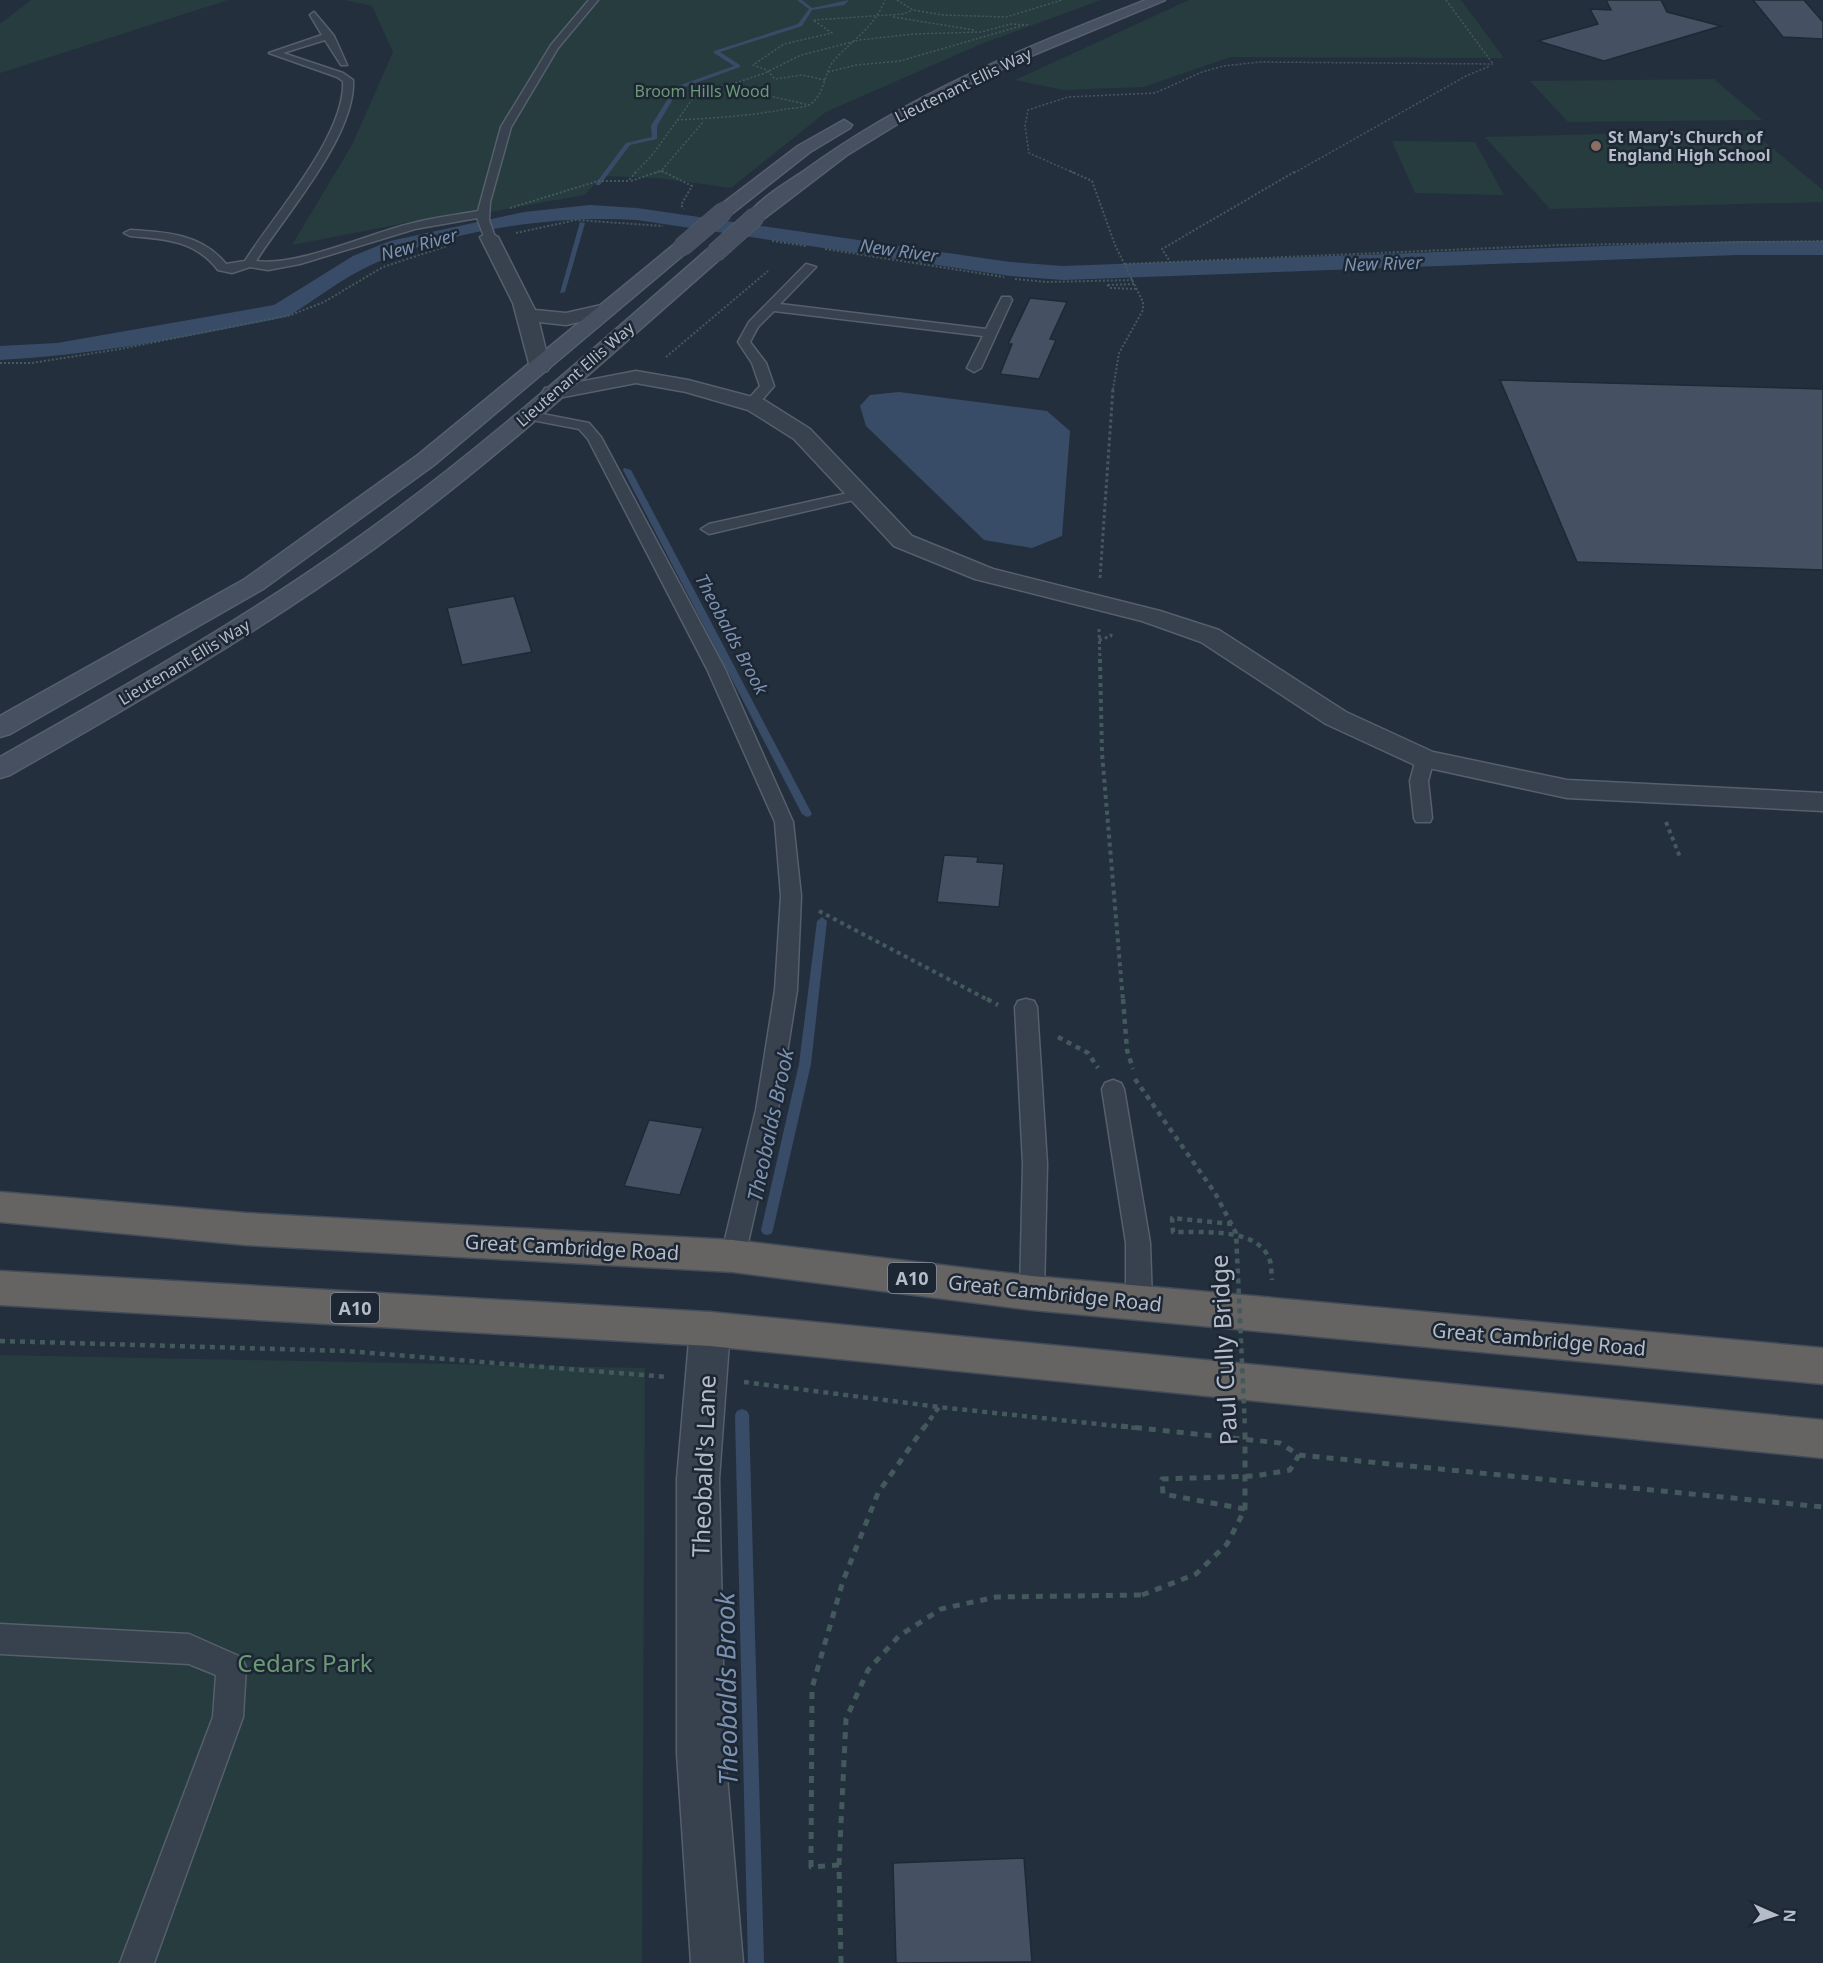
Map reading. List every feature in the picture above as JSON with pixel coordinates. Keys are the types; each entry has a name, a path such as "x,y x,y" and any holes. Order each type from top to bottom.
{"highway":[{"name":"Great Cambridge Road","path":"0,1207 246,1229 734,1256 1032,1293 1823,1366"},
{"name":"A10","path":"0,1288 710,1329 1823,1439"}],"main road":[{"name":"Lieutenant Ellis Way","path":"944,72 1125,0"},
{"name":"Lieutenant Ellis Way","path":"0,769 142,689 257,617 367,542 460,471 756,216 846,147 933,96 1007,61 1158,0"},
{"name":"Lieutenant Ellis Way","path":"0,728 254,584 426,460 724,211 804,149 858,117"}],"street":[{"path":"486,225 527,315 534,339 534,351 540,367"},
{"path":"527,315 566,319 606,310"},
{"path":"610,344 618,361 639,378"},
{"path":"553,393 639,378 688,386 751,404 801,434 903,541 984,574 1151,616 1210,636 1336,718 1425,759 1567,789 1823,802"},
{"name":"Theobald's Lane","path":"710,1329 698,1479 701,1753 717,1963"}],"lane":[{"path":"130,233 167,236 189,241 212,254 222,267 232,269 249,263 268,266 300,261 413,226 486,225 484,202 506,127 554,47 594,0"},
{"path":"314,15 344,63"},
{"path":"249,263 318,162 351,94 348,80 339,75 274,53 328,36"},
{"path":"751,404 767,386 759,363 744,342 753,325 810,267"},
{"path":"974,368 1006,300"},
{"path":"771,307 991,333"},
{"path":"527,415 584,426 594,438 716,669 784,822 791,896 786,990 767,1110 734,1256"},
{"path":"709,530 857,495"},
{"path":"1423,818 1419,781 1425,759"},
{"path":"1026,1014 1035,1164 1032,1293"},
{"path":"1113,1089 1138,1243 1139,1302"},
{"path":"0,1639 189,1649 231,1667 228,1717 137,1963"}],"path":[{"path":"676,120 705,121 784,111 809,105 822,90 830,64 851,42 863,35 879,15 885,0"},
{"path":"897,0 913,9 950,16 1006,17 1062,0"},
{"path":"1446,0 1494,64"},
{"path":"825,80 802,75 775,78 753,65 784,44 832,33 830,29 813,20 903,14 913,9"},
{"path":"879,15 938,22 981,32"},
{"path":"628,181 653,154 694,97 768,72 801,55 851,42 913,34 981,32 1011,24 1052,28"},
{"path":"827,72 856,65 900,61 1028,24"},
{"path":"1100,585 1114,380 1119,353 1143,310 1143,302 1115,245 1092,181 1029,153 1026,126 1028,110 1068,97 1155,93 1202,72 1223,66 1260,63 1494,64"},
{"path":"1171,263 1162,249 1368,130 1466,76 1494,64"},
{"path":"707,92 774,97 809,105"},
{"path":"486,225 598,181 628,181 661,171 705,121"},
{"path":"661,171 692,186 681,206 686,210"},
{"path":"516,233 576,220 663,226"},
{"path":"1125,264 1430,251 1765,240 1823,241"},
{"path":"773,242 810,247"},
{"path":"0,363 32,363 120,349 291,315 324,302 383,267 455,244"},
{"path":"790,253 799,245"},
{"path":"822,249 1018,279 1136,284"},
{"path":"639,378 772,267"},
{"path":"1106,284 1133,278"},
{"path":"1106,284 1112,288 1138,289"},
{"name":"Paul Cully Bridge","path":"839,1865 846,1719 868,1670 899,1636 941,1609 996,1597 1142,1595 1196,1574 1227,1544 1245,1509 1236,1245 1232,1224 1220,1201 1150,1104 1135,1079 1127,1050 1105,799 1099,640"},
{"path":"1654,794 1680,857"},
{"path":"791,896 1026,1014 1088,1053 1113,1089"},
{"path":"1232,1224 1172,1218 1173,1232 1243,1237"},
{"path":"0,1341 346,1351 678,1378"},
{"path":"742,1382 939,1407 1280,1443 1299,1455 1823,1507"},
{"path":"841,1963 839,1865 811,1867 812,1688 840,1593 878,1493 939,1407"},
{"path":"1245,1509 1163,1494 1162,1479 1255,1476 1290,1470 1299,1455"}],"green space":[{"path":"31,0 228,0 0,73 0,24"},
{"name":"Broom Hills Wood","path":"345,0 1101,0 981,44 826,112 731,188 658,178 603,176 584,195 485,213 478,209 292,245 352,145 393,52 372,6"},
{"path":"1189,0 1461,0 1504,58 1231,57 1143,87 1063,90 1015,80"},
{"path":"1714,79 1762,120 1568,122 1530,81"},
{"path":"1750,130 1823,190 1823,202 1550,209 1485,137"},
{"path":"1392,141 1475,142 1504,195 1415,193"},
{"name":"Cedars Park","path":"0,1355 645,1368 642,1963 0,1963"}],"water":[{"path":"899,392 1047,411 1070,431 1062,536 1032,548 984,540 866,426 860,406 870,395"}],"building":[{"path":"1606,0 1661,0 1667,12 1721,26 1604,61 1538,41 1598,24 1590,9 1611,10"},
{"path":"1753,0 1804,0 1823,22 1823,39 1783,37"},
{"path":"1030,298 1067,302 1050,339 1056,340 1039,379 1000,374 1012,344 1008,344"},
{"path":"1500,380 1823,389 1823,570 1577,562"},
{"path":"514,596 532,652 462,665 447,608"},
{"path":"944,855 978,857 977,862 1004,864 999,907 937,902"},
{"path":"649,1120 703,1128 680,1195 624,1186"},
{"path":"1024,1858 1032,1962 896,1963 893,1863"}],"waterway":[{"path":"799,0 811,9"},
{"name":"Theobalds Brook","path":"811,9 842,4 847,0"},
{"name":"Theobalds Brook","path":"598,184 628,144 655,138 654,126 677,88 738,66 716,52 800,25 811,9"},
{"name":"New River","path":"0,353 57,350 202,327 281,311 361,261 398,246 524,218 590,211 637,214 1010,269 1063,273 1736,248 1823,248"},
{"name":"Theobalds Brook","path":"562,292 582,223"},
{"name":"Theobalds Brook","path":"627,470 807,814"},
{"name":"Theobalds Brook","path":"767,1230 805,1064 822,921"},
{"name":"Theobalds Brook","path":"742,1415 756,1963"}],"place":[{"name":"St Mary's Church of England High School","path":"1596,146"}]}
